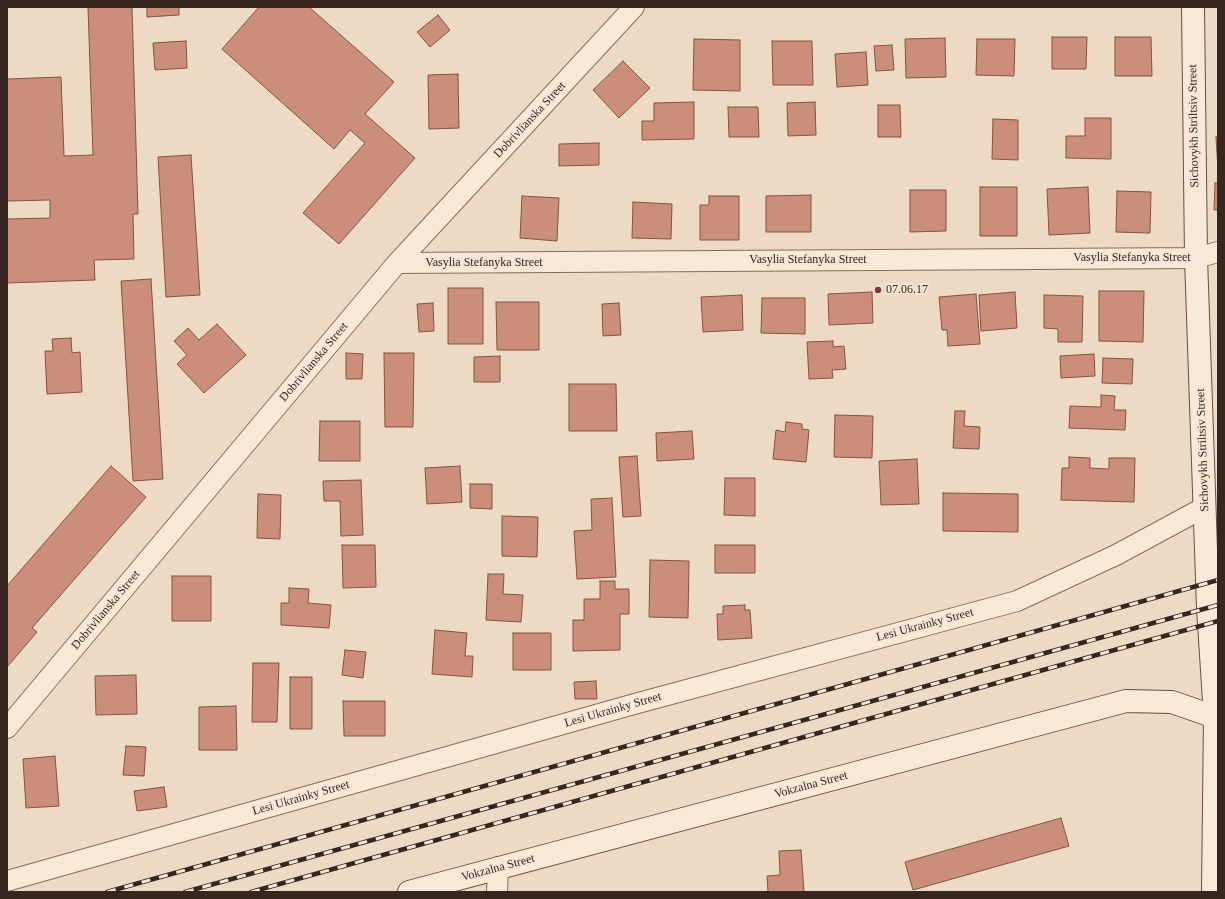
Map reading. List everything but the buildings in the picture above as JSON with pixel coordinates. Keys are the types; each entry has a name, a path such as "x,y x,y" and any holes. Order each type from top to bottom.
{"street":[{"name":"Dobrivlianska Street","path":"7,728 397,263 634,7"},
{"name":"Sichovykh Striltsiv Street","path":"1193,7 1196,258 1208,608 1215,717 1213,892"},
{"name":"Vasylia Stefanyka Street","path":"397,263 1196,258 1218,252"},
{"name":"Lesi Ukrainky Street","path":"7,881 638,703 1016,600 1116,555 1205,506"},
{"name":"Vokzalna Street","path":"409,892 1126,701 1172,702 1215,717"},
{"path":"497,892 498,868"}],"railway":[{"path":"107,892 1218,580"},
{"path":"185,892 1218,605"},
{"path":"251,892 1218,621"}],"place":[{"name":"07.06.17","path":"878,290"}]}
